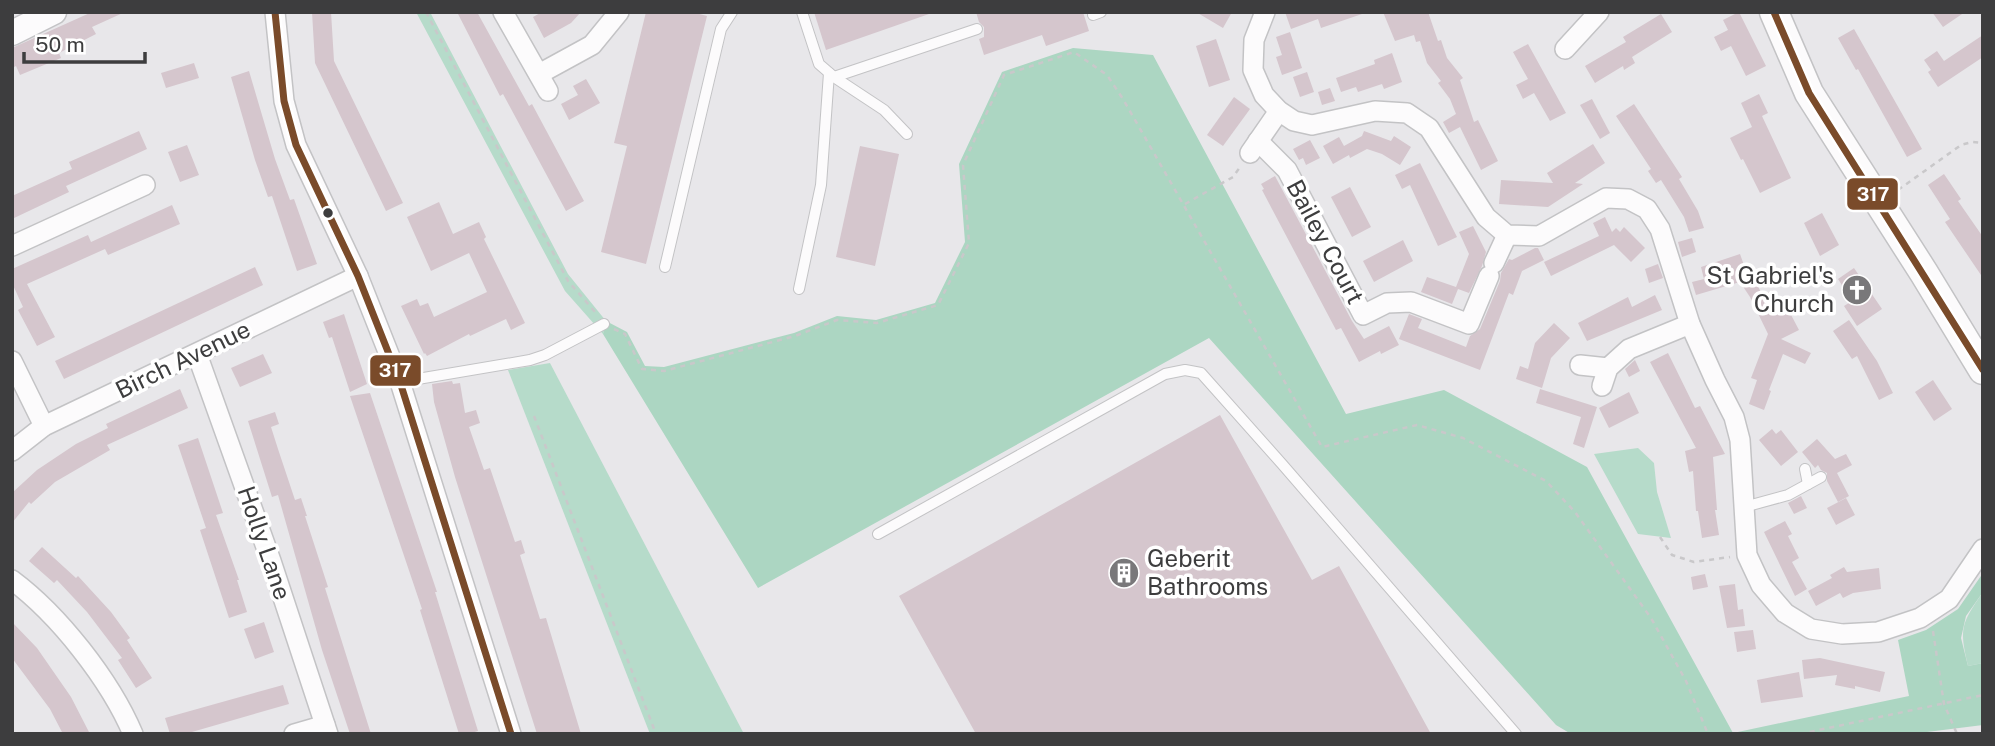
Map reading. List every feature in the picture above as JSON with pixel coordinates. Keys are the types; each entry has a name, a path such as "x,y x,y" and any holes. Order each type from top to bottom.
{"main road":[{"path":"1774,12 1808,93 1983,370"}],"street":[{"path":"12,33 54,12"},
{"path":"275,12 284,102 289,124 296,145 358,276 400,382 511,734"},
{"path":"503,12 548,91"},
{"path":"539,74 592,45 619,12"},
{"path":"1265,12 1254,40 1253,71 1264,95 1279,111 1294,121 1312,125 1375,111 1407,113 1429,128 1486,217 1507,235 1539,236 1606,198 1628,199 1647,209 1660,229 1690,324 1734,417 1741,440 1747,555 1761,585 1785,613 1811,629 1842,634 1878,632 1920,618 1949,599 1983,550"},
{"path":"1565,49 1599,12"},
{"path":"1254,147 1279,111"},
{"name":"Bailey Court","path":"1254,147 1287,170 1363,315 1387,303 1411,302 1469,324 1507,235"},
{"path":"12,246 145,184"},
{"name":"Birch Avenue","path":"12,451 44,426 358,276"},
{"path":"1580,365 1605,377 1629,349 1690,324"},
{"name":"Holly Lane","path":"197,354 271,561 327,729"},
{"path":"12,361 44,426"},
{"path":"12,580 62,628 100,676 133,734"},
{"path":"295,734 327,729"}],"lane":[{"path":"665,267 721,29 732,12"},
{"path":"802,12 819,64 884,110 907,134"},
{"path":"831,75 977,29"},
{"path":"799,289 821,185 831,75"},
{"path":"400,382 530,360 544,355 601,322"},
{"path":"878,534 1166,374 1185,370 1201,373 1516,734"},
{"path":"1805,470 1808,484"},
{"path":"1743,507 1788,495 1821,477"}],"path":[{"path":"426,12 568,281 601,322 625,334 642,369 664,371 795,336 837,320 877,323 938,306 968,243 963,165 1004,75 1074,52 1107,75 1184,204 1322,447 1417,425 1463,438 1546,481 1575,512 1651,618 1686,681 1708,734"},
{"path":"1878,204 1961,145 1983,144"},
{"path":"1184,204 1233,177 1254,147"},
{"path":"534,416 656,734"},
{"path":"1660,537 1672,555 1694,562 1747,555"},
{"path":"1931,610 1934,653 1944,704 1957,734"},
{"path":"1800,734 1983,695"}],"green space":[{"path":"416,12 430,12 568,274 606,321 603,334 565,291"},
{"path":"1073,48 1153,55 1346,414 1444,390 1587,467 1733,733 1909,696 1898,640 1926,630 1958,609 1983,573 1983,592 1966,616 1961,638 1968,666 1983,663 1983,725 1911,734 1571,734 1556,725 1209,338 758,588 603,334 606,321 627,332 645,366 664,367 794,333 837,316 876,320 935,303 965,242 959,164 1002,72"},
{"path":"550,363 744,734 650,734 508,370"},
{"path":"1638,448 1654,463 1657,492 1671,538 1638,534 1594,454"},
{"path":"1983,592 1983,663 1968,666 1963,643 1964,627"}],"building":[{"path":"92,12 125,12 92,27 96,34 59,53 61,58 20,75 16,66 12,68 12,48"},
{"path":"312,12 331,12 334,61 403,203 386,211 315,63"},
{"path":"457,12 477,12 529,106 532,104 584,201 566,211 503,94 500,96"},
{"path":"542,12 581,12 571,23 544,38 533,17"},
{"path":"646,12 692,12 707,16 646,264 601,252 627,146 614,143"},
{"path":"814,12 929,12 929,14 826,50"},
{"path":"976,12 1083,12 1089,31 1046,46 1042,35 984,55 979,39 984,37 984,27"},
{"path":"1196,12 1232,12 1223,28"},
{"path":"1285,12 1362,14 1321,28 1318,19 1291,29"},
{"path":"1383,12 1428,12 1447,58 1463,78 1460,80 1474,122 1478,120 1498,161 1481,170 1460,127 1449,133 1443,122 1456,114 1450,99 1438,83 1441,81 1427,63 1420,41 1416,42 1414,35 1395,41"},
{"path":"1739,12 1766,66 1746,76 1731,46 1721,51 1714,37 1728,30 1723,20"},
{"path":"1932,12 1965,12 1943,27"},
{"path":"1661,14 1672,32 1632,57 1635,63 1624,70 1623,66 1595,83 1585,66 1626,42 1623,37"},
{"path":"1854,29 1922,149 1907,157 1838,38"},
{"path":"1290,32 1302,68 1282,75 1276,57 1282,55 1276,37"},
{"path":"1983,35 1983,57 1938,87 1924,60 1937,51 1944,61"},
{"path":"1216,39 1230,80 1209,87 1196,46"},
{"path":"1528,44 1566,113 1550,121 1534,93 1523,99 1516,85 1528,79 1513,52"},
{"path":"1392,53 1402,82 1384,89 1382,84 1358,92 1356,87 1341,92 1336,78 1375,64 1374,60"},
{"path":"194,63 199,78 166,88 161,73"},
{"path":"249,71 275,159 290,200 294,199 317,264 297,271 272,196 268,197 255,160 231,77"},
{"path":"1307,72 1314,92 1300,97 1293,77"},
{"path":"586,79 600,103 569,120 561,104 578,95 573,86"},
{"path":"1330,88 1335,101 1322,105 1318,92"},
{"path":"1759,94 1768,113 1762,116 1791,178 1760,193 1730,138 1752,127 1741,103"},
{"path":"1234,97 1250,109 1223,146 1207,135"},
{"path":"1592,99 1610,133 1600,139 1580,105"},
{"path":"1634,104 1682,177 1679,179 1698,211 1704,228 1689,232 1684,217 1661,180 1656,183 1648,171 1651,169 1616,116"},
{"path":"139,131 147,149 66,186 69,192 12,219 12,196 72,169 69,162"},
{"path":"1364,131 1391,141 1394,136 1411,147 1400,165 1367,149 1333,164 1323,146 1339,137 1344,146 1362,136"},
{"path":"1310,140 1320,158 1306,165 1303,158 1299,160 1293,149"},
{"path":"1593,144 1605,163 1575,183 1583,184 1548,207 1499,204 1501,180 1553,183 1547,173"},
{"path":"187,145 199,175 180,182 168,152"},
{"path":"860,146 899,154 875,266 836,257"},
{"path":"1420,163 1457,237 1438,246 1410,185 1402,189 1395,175"},
{"path":"1944,174 1961,199 1958,201 1983,237 1983,278 1945,222 1950,219 1928,185"},
{"path":"1275,176 1364,339 1389,326 1399,345 1359,362 1341,328 1336,330 1262,190 1264,189 1261,184"},
{"path":"1350,187 1371,227 1352,237 1331,197"},
{"path":"439,202 453,234 479,222 486,237 484,239 525,323 511,330 506,319 470,336 469,334 427,356 401,306 417,299 420,306 428,303 434,317 487,292 469,253 431,271 407,217"},
{"path":"172,205 180,224 108,255 105,249 27,284 55,337 37,346 18,310 23,307 12,283 12,269 88,235 91,242"},
{"path":"1822,213 1839,245 1820,256 1804,223"},
{"path":"1605,217 1612,232 1616,228 1620,232 1624,227 1645,248 1631,262 1614,245 1551,276 1544,262 1599,236 1593,223"},
{"path":"1473,226 1486,252 1469,293 1458,289 1452,304 1421,292 1427,277 1456,287 1469,254 1459,232"},
{"path":"1692,238 1696,252 1682,257 1678,242"},
{"path":"1403,240 1413,261 1374,282 1363,261"},
{"path":"1538,248 1544,260 1522,271 1513,295 1509,293 1480,370 1399,339 1409,314 1422,319 1418,328 1466,347 1470,336 1480,329 1509,259"},
{"path":"1740,254 1745,268 1749,266 1762,295 1773,290 1785,313 1789,311 1799,330 1781,339 1811,353 1805,364 1783,354 1764,410 1749,404 1757,380 1751,378 1768,334 1750,297 1740,282 1696,295 1692,282 1704,279 1701,267"},
{"path":"1658,264 1663,278 1649,283 1645,269"},
{"path":"255,267 263,285 64,379 55,361"},
{"name":"St Gabriel's Church","path":"1854,268 1882,309 1857,326 1844,306 1852,301 1838,279"},
{"path":"1655,295 1662,310 1587,341 1578,323 1628,297 1632,307"},
{"path":"344,314 367,384 350,392 332,337 329,338 323,322"},
{"path":"1849,320 1877,361 1893,393 1879,400 1857,356 1852,359 1833,331"},
{"path":"1554,323 1570,338 1551,358 1542,388 1516,379 1520,366 1528,369 1535,343"},
{"path":"1668,353 1695,408 1700,406 1725,454 1713,457 1719,535 1702,538 1696,511 1693,471 1689,472 1685,451 1696,448 1650,362"},
{"path":"263,354 272,373 240,387 231,368"},
{"path":"1635,360 1640,371 1629,377 1625,369"},
{"path":"1933,380 1952,409 1934,421 1915,392"},
{"path":"452,381 453,384 460,383 465,413 476,410 480,423 469,427 484,470 490,468 515,542 521,540 525,553 520,555 540,619 546,618 581,734 537,734 455,477 434,402 432,384"},
{"path":"180,389 188,408 107,445 110,450 55,482 31,504 29,502 12,523 12,493 37,470 76,444 108,428 106,424"},
{"path":"1540,389 1597,407 1584,448 1573,444 1581,417 1536,403"},
{"path":"1629,392 1639,413 1609,428 1599,408"},
{"path":"370,393 437,592 478,731 459,734 420,610 422,609 350,396"},
{"path":"275,412 279,424 271,427 295,500 301,498 307,516 328,587 325,588 371,734 350,734 322,650 278,495 272,497 248,421"},
{"name":"Geberit Bathrooms","path":"1220,415 1312,580 1339,566 1431,734 976,734 899,596"},
{"path":"1772,429 1776,434 1781,430 1798,452 1781,466 1759,440"},
{"path":"198,438 223,513 216,515 239,580 247,612 229,618 200,530 206,528 178,445"},
{"path":"1817,439 1835,459 1846,454 1852,465 1837,473 1849,496 1838,502 1827,481 1827,473 1818,465 1815,468 1802,452"},
{"path":"1801,496 1807,508 1794,514 1788,503"},
{"path":"1846,498 1855,515 1836,525 1827,508"},
{"path":"1785,521 1792,534 1788,536 1799,558 1792,562 1807,589 1795,596 1764,532"},
{"path":"42,547 76,578 78,576 111,612 130,638 127,640 152,678 136,688 118,660 122,658 87,612 57,580 54,583 29,561"},
{"path":"1844,567 1847,572 1879,568 1881,589 1853,593 1843,598 1840,593 1816,606 1808,591 1832,578 1830,575"},
{"path":"1705,574 1708,587 1693,590 1691,577"},
{"path":"1735,584 1738,610 1743,609 1745,626 1727,628 1719,586"},
{"path":"12,622 37,648 71,697 90,734 63,734 50,709 12,658"},
{"path":"264,622 274,652 255,659 244,629"},
{"path":"1753,630 1756,649 1737,652 1734,632"},
{"path":"1820,658 1885,672 1880,692 1835,685 1837,675 1804,679 1802,660"},
{"path":"1799,672 1803,697 1761,703 1757,680"},
{"path":"283,685 289,704 185,734 170,734 165,718"}],"transit line":[{"name":"317","path":"275,12 284,101 296,145 358,276 400,382 511,734"},
{"name":"317","path":"1774,12 1809,93 1983,370"}],"place":[{"name":"St Gabriel's Church","path":"1857,290"},
{"name":"Geberit Bathrooms","path":"1124,573"}]}
